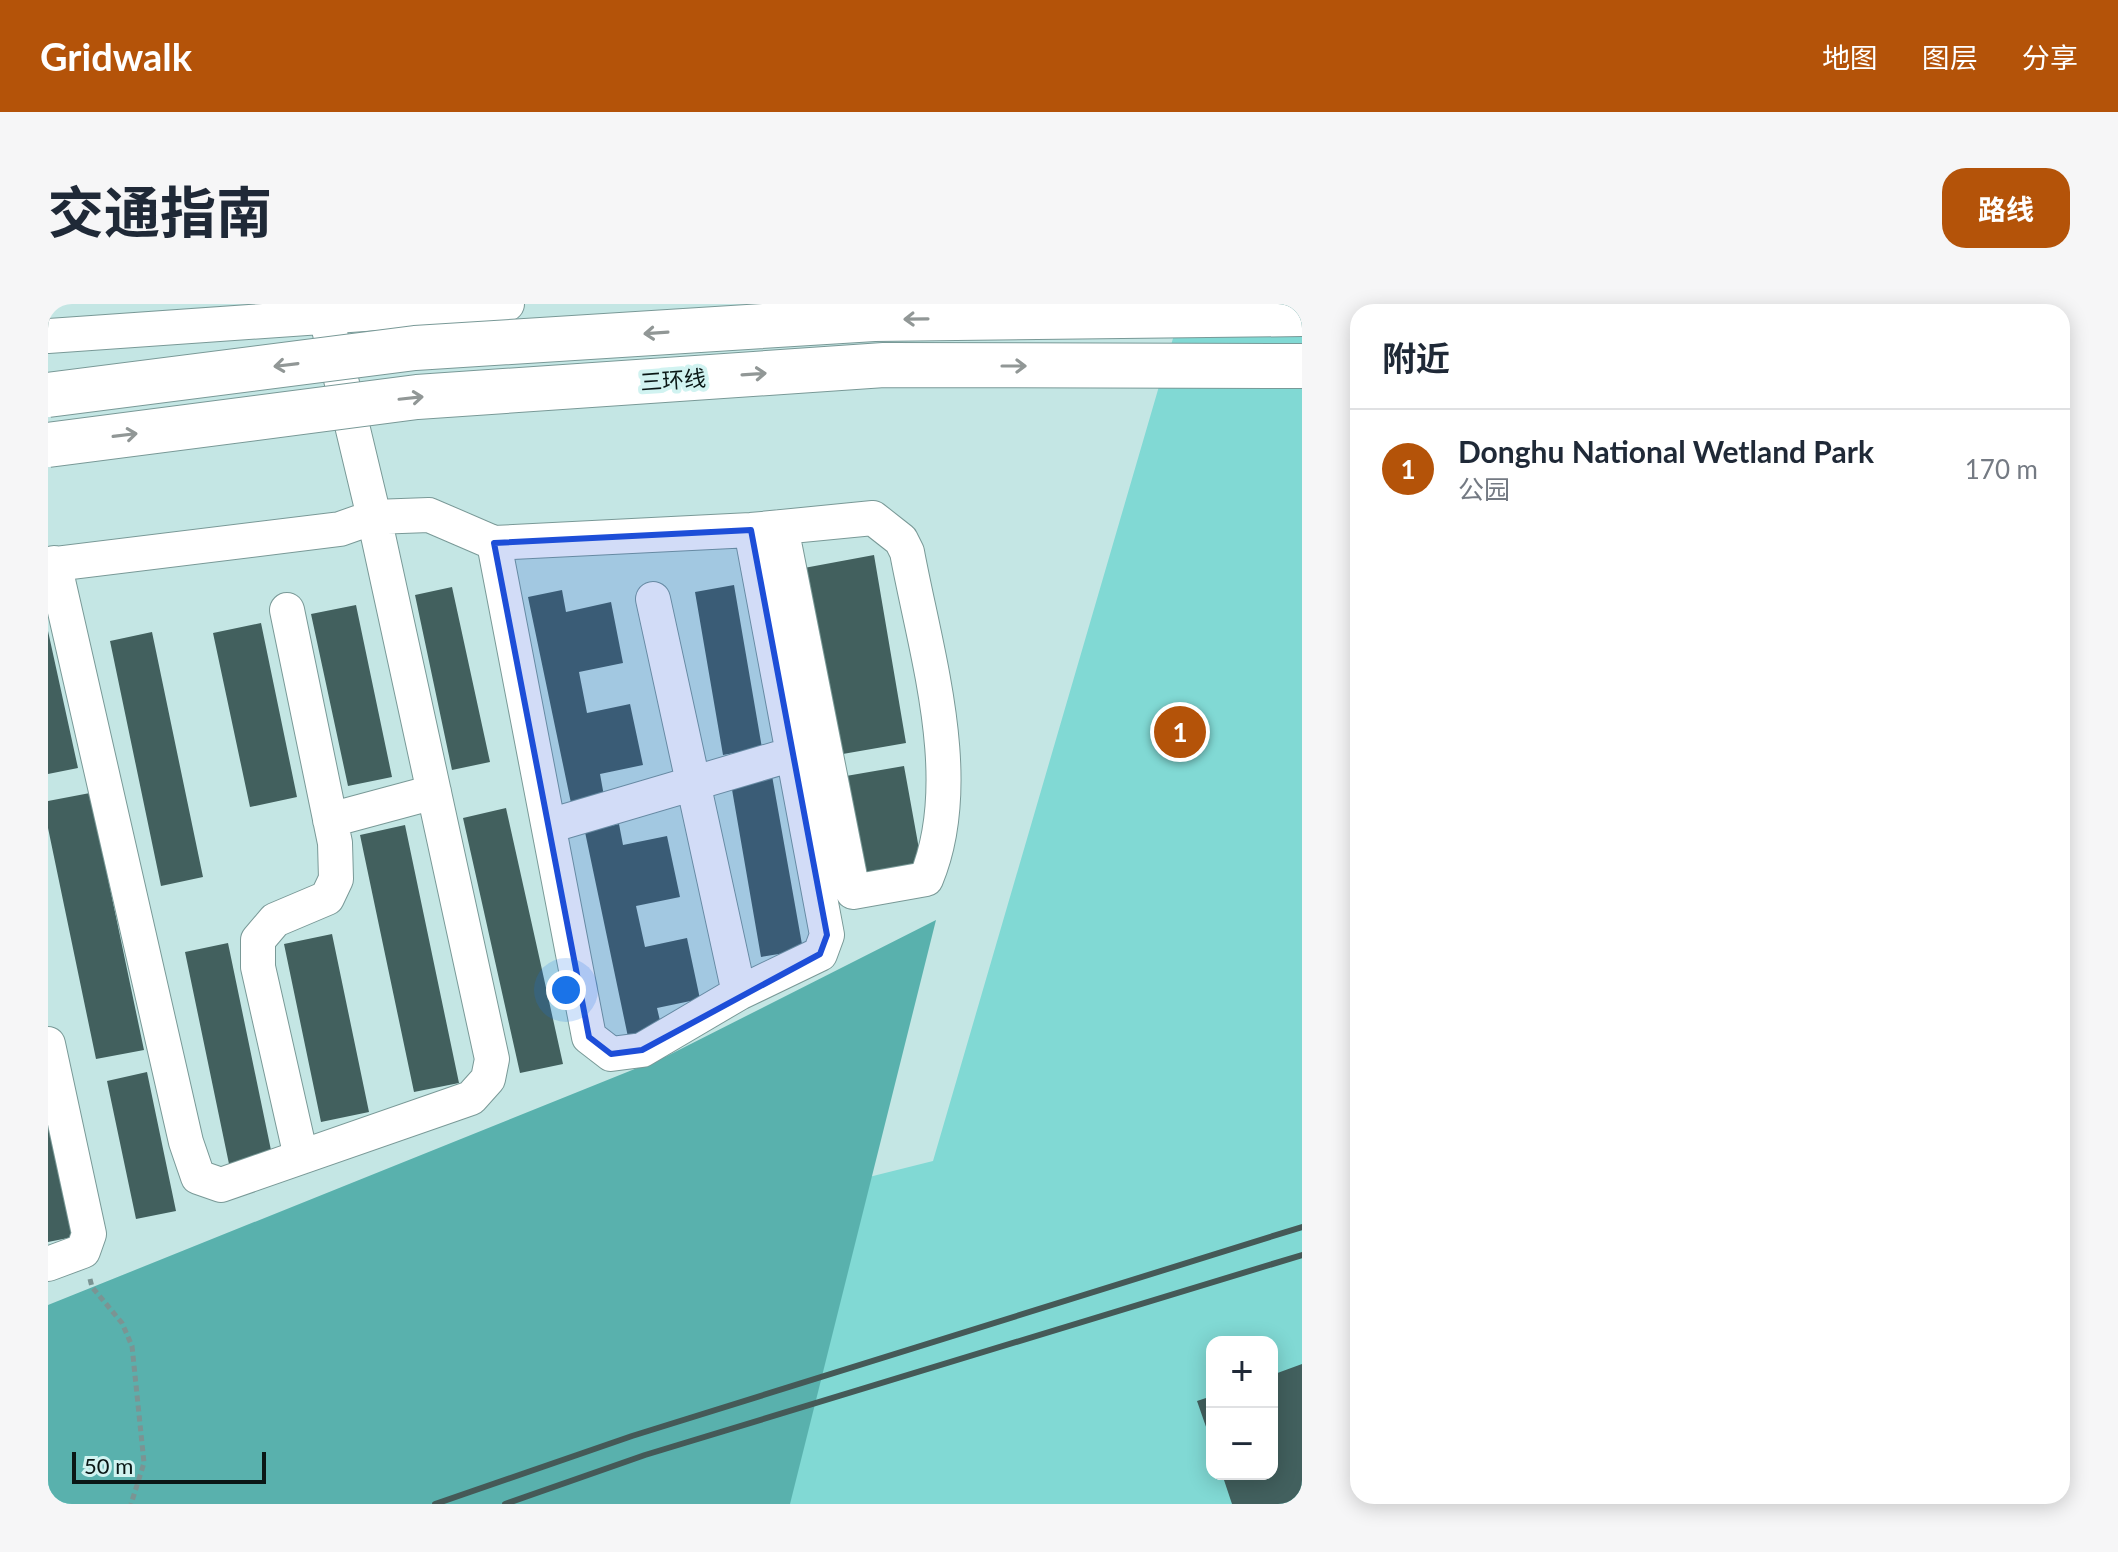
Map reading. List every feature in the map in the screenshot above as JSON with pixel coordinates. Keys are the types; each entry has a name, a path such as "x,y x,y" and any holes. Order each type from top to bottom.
{"highway":[{"path":"48,395 415,348 874,319 1302,314"},
{"name":"三环线","path":"48,445 417,397 884,365 1302,366"}],"street":[{"path":"48,336 324,311 507,304"},
{"path":"324,311 374,517 492,1059 488,1079 471,1098 221,1185 198,1177 186,1142 51,564 340,529 374,517 429,515 494,543 766,528 873,518 901,540 907,552 946,767 939,848 926,879 853,892 766,528"},
{"path":"494,543 589,1037 611,1054 642,1050 739,993 820,954 827,935 793,754 766,528"},
{"path":"653,599 739,993"},
{"path":"287,610 330,820 336,879 327,898 275,920 258,940 258,967 301,1157"},
{"path":"549,826 793,754"},
{"path":"330,820 434,792"},
{"path":"48,1044 89,1234 83,1251 48,1264"}],"path":[{"path":"83,1251 92,1287 122,1323 132,1346 144,1463 131,1504"}],"highlighted area":[{"path":"751,530 827,935 820,954 642,1050 611,1054 589,1037 494,543"}],"shaded area":[{"path":"1183,304 1302,304 1302,1504 48,1504 48,1439 330,1312 933,1161"},
{"path":"936,920 790,1504 48,1504 48,1305 667,1056"}],"building":[{"path":"874,555 906,743 837,755 804,568"},
{"path":"734,585 762,748 723,755 695,592"},
{"path":"452,587 490,762 452,770 415,595"},
{"path":"562,590 566,612 611,602 623,663 579,672 587,713 630,704 643,765 600,774 604,796 571,803 528,597"},
{"path":"356,605 392,777 348,786 311,614"},
{"path":"261,623 297,797 250,807 213,633"},
{"path":"48,631 78,768 48,774"},
{"path":"152,632 203,877 161,886 110,641"},
{"path":"904,766 923,871 864,882 846,776"},
{"path":"771,770 803,950 761,957 730,778"},
{"path":"90,793 144,1050 96,1059 48,828 48,801"},
{"path":"506,808 563,1064 520,1073 463,818"},
{"path":"619,824 623,845 667,836 680,897 636,906 645,947 687,938 700,999 657,1008 662,1029 628,1037 585,832"},
{"path":"405,825 459,1083 414,1092 360,835"},
{"path":"332,934 369,1112 321,1122 284,944"},
{"path":"228,943 272,1155 229,1164 185,952"},
{"path":"147,1072 176,1211 136,1219 107,1081"},
{"path":"48,1122 73,1237 48,1242"},
{"path":"1302,1364 1302,1504 1232,1504 1224,1480 1278,1480 1278,1373"},
{"path":"1206,1398 1206,1427 1197,1401"}],"railway":[{"path":"435,1504 632,1436 1302,1227"},
{"path":"505,1504 645,1455 1302,1255"}],"place":[{"name":"Donghu National Wetland Park","path":"1180,732"}]}
